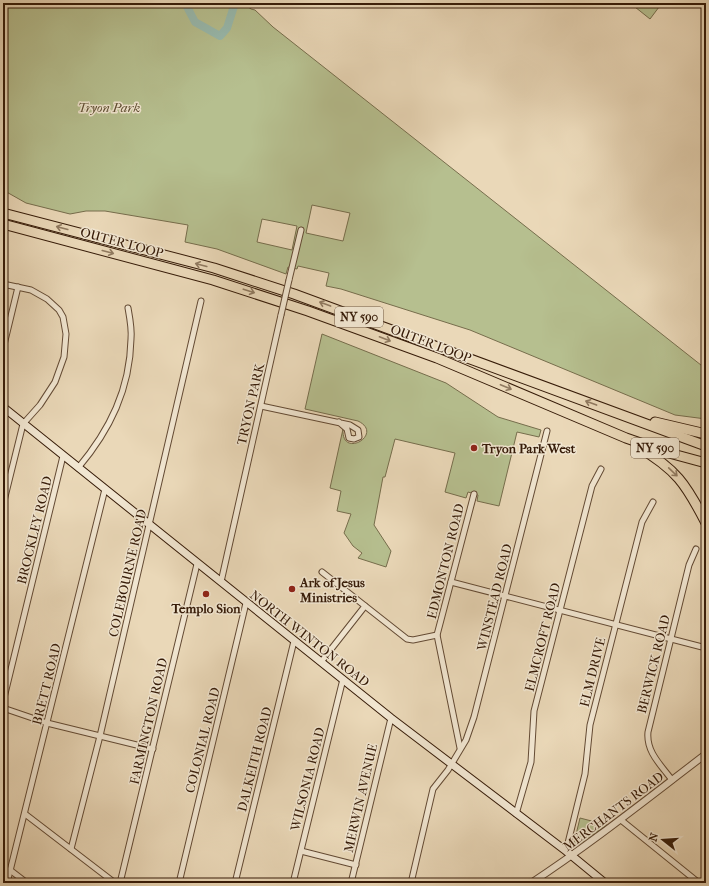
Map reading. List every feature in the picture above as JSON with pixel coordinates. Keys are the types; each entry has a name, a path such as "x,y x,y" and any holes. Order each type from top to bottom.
{"highway":[{"name":"OUTER LOOP","path":"3,213 214,268 287,291 706,446"},
{"name":"OUTER LOOP","path":"3,224 213,280 308,310 444,361 605,429 655,448 706,463"},
{"path":"609,410 706,434"},
{"path":"605,429 650,454 672,470 688,489 706,523"}],"main road":[{"name":"NORTH WINTON ROAD","path":"3,407 149,526 391,718 566,851 605,883"}],"street":[{"name":"TRYON PARK","path":"220,582 301,230"},
{"path":"3,284 39,294 52,304 63,317 66,334 64,357 55,382 40,405 23,424 3,505"},
{"path":"3,349 18,287"},
{"name":"COLEBOURNE ROAD","path":"71,849 100,736 201,301"},
{"path":"78,468 98,443 108,426 121,396 131,348 131,331 128,308"},
{"path":"261,406 339,422"},
{"name":"WINSTEAD ROAD","path":"411,883 433,789 451,765 466,740 474,717 547,431"},
{"name":"BROCKLEY ROAD","path":"3,702 64,456"},
{"name":"ELMCROFT ROAD","path":"516,814 531,762 534,711 592,486 600,469"},
{"name":"BRETT ROAD","path":"7,883 105,489"},
{"name":"EDMONTON ROAD","path":"437,635 474,494"},
{"name":"ELM DRIVE","path":"566,851 585,774 590,725 642,522 653,502"},
{"name":"BERWICK ROAD","path":"672,780 652,754 648,745 647,737 689,565 696,549"},
{"name":"FARMINGTON ROAD","path":"120,883 197,564"},
{"path":"322,572 409,640 437,635 460,748"},
{"path":"451,582 706,648"},
{"name":"COLONIAL ROAD","path":"179,883 246,603"},
{"path":"321,662 365,606"},
{"name":"DALKEITH ROAD","path":"235,883 294,641"},
{"name":"WILSONIA ROAD","path":"293,883 343,679"},
{"path":"3,708 47,724 153,749"},
{"name":"MERWIN AVENUE","path":"351,883 391,718"},
{"name":"MERCHANTS ROAD","path":"531,883 572,856 621,820 706,754"},
{"path":"25,814 115,883"},
{"path":"621,820 699,883"},
{"path":"301,851 356,865"},
{"path":"10,870 27,883"}],"green space":[{"name":"Tryon Park","path":"3,3 243,3 255,10 273,27 706,369 706,419 675,415 470,330 341,289 326,286 329,273 298,266 297,269 288,267 286,274 217,249 185,242 188,225 105,211 86,211 70,214 26,203 3,190","holes":["312,205 350,213 343,241 306,233","262,219 297,226 292,250 257,242"]},
{"path":"630,3 662,3 650,19"},
{"name":"Tryon Park West","path":"322,334 446,383 498,417 541,430 539,437 517,432 499,506 477,501 478,495 468,492 466,498 445,492 455,453 395,439 385,477 383,477 374,525 391,551 386,567 358,558 362,553 353,546 344,533 351,514 337,511 341,491 330,488 343,429 344,438 348,443 354,444 360,442 365,437 367,432 365,426 358,421 305,409"},
{"path":"580,818 607,825 574,848 573,847"}],"waterway":[{"path":"185,3 195,22 220,36 227,28 235,3"}],"place":[{"name":"Tryon Park West","path":"474,448"},
{"name":"Ark of Jesus Ministries","path":"292,589"},
{"name":"Templo Sion","path":"206,594"}]}
